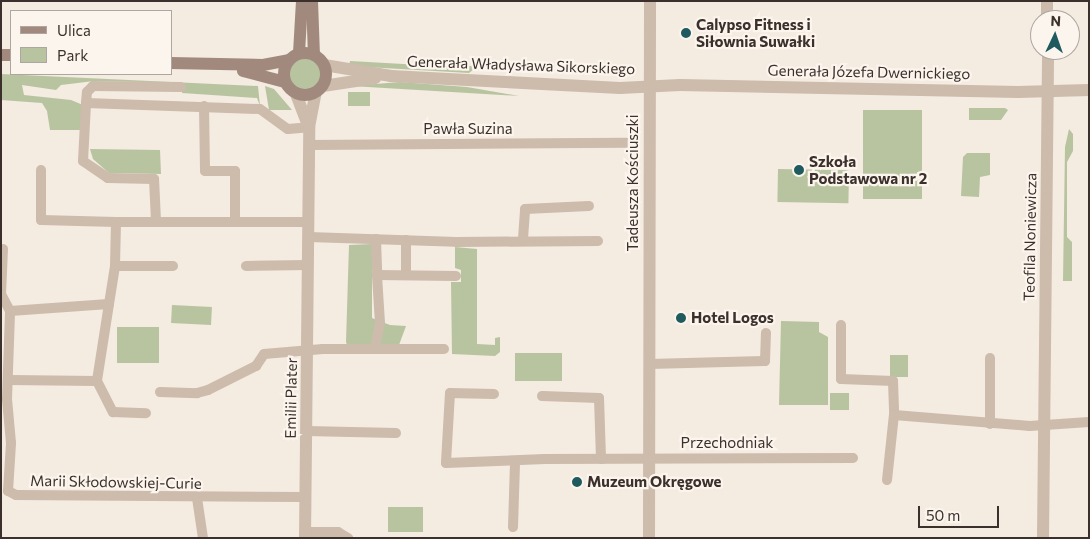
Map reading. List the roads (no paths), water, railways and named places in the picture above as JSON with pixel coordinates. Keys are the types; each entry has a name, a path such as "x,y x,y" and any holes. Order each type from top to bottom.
{"main road":[{"path":"285,82 284,70 294,57 302,1"},
{"path":"216,66 285,82 296,94 320,89 326,76 324,65 314,54 312,1"},
{"path":"172,63 216,66 279,64 294,57 314,54"}],"street":[{"name":"Tadeusza Kościuszki","path":"649,538 650,1"},
{"name":"Teofila Noniewicza","path":"1043,538 1048,60"},
{"name":"Generała Władysława Sikorskiego","path":"324,65 391,76 649,87"},
{"name":"Generała Władysława Sikorskiego","path":"320,89 391,76"},
{"path":"156,221 154,179 108,178 83,161 87,92 93,86 180,87"},
{"name":"Generała Józefa Dwernickiego","path":"649,87 1089,90"},
{"name":"Emilii Plater","path":"308,127 320,89"},
{"name":"Emilii Plater","path":"296,94 308,127 310,145 305,535 338,532 348,538"},
{"path":"86,103 260,109 288,129 308,127"},
{"path":"204,106 205,170 235,171 235,220"},
{"name":"Pawła Suzina","path":"310,145 626,143"},
{"path":"41,170 41,220 309,222"},
{"path":"523,239 524,209 589,206"},
{"path":"116,222 115,266 97,381 113,412 146,413"},
{"path":"308,237 501,242 523,239 598,241"},
{"path":"375,348 380,324 376,239"},
{"path":"406,240 406,275"},
{"name":"Marii Skłodowskiej-Curie","path":"3,249 1,294 10,311 7,399 11,443 8,490 16,495 197,498 305,497"},
{"path":"246,266 308,265"},
{"path":"115,266 173,266"},
{"path":"377,275 456,276"},
{"path":"10,311 109,304"},
{"path":"841,325 841,379 893,381 894,415 888,480"},
{"path":"649,364 765,360 766,333"},
{"path":"160,392 176,388 208,390 256,366 264,354 308,350 375,348 444,349"},
{"path":"990,358 990,424"},
{"path":"9,380 97,381"},
{"name":"Przechodniak","path":"494,394 450,392 446,463 515,463 601,459 853,458"},
{"path":"542,396 599,398 601,459"},
{"path":"894,415 990,424 1089,422"},
{"path":"306,431 396,433"},
{"path":"513,527 515,463"},
{"path":"197,498 203,538"}],"place":[{"name":"Calypso Fitness i Siłownia Suwałki","path":"686,33"},
{"name":"Szkoła Podstawowa nr 2","path":"799,170"},
{"name":"Hotel Logos","path":"681,318"},
{"name":"Muzeum Okręgowe","path":"577,482"}]}
